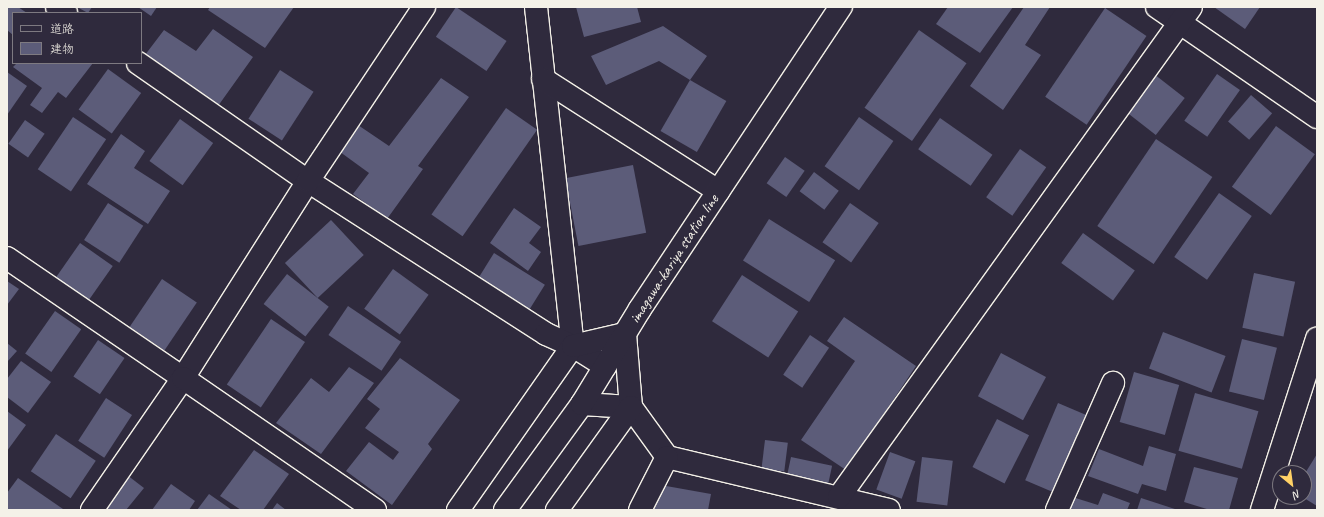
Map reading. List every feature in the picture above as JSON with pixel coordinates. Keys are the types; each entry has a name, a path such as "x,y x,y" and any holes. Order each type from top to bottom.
{"street":[{"path":"92,510 183,378 308,180 424,7"},
{"path":"458,510 573,346 542,79 536,7"},
{"path":"1157,7 1186,15 1317,117"},
{"name":"imagawa-kariya station line","path":"505,510 582,404 625,334 837,9"},
{"path":"839,498 1186,15"},
{"path":"139,64 308,180 546,334 573,346 605,366"},
{"path":"542,79 718,191"},
{"path":"7,258 375,510"},
{"path":"573,346 625,334 632,407 667,457 889,510"},
{"path":"1262,510 1317,339"},
{"path":"1056,510 1113,383"},
{"path":"582,404 632,407"},
{"path":"557,510 632,407"},
{"path":"640,510 667,457"}],"building":[{"path":"7,7 18,7 26,12 12,12 12,34 7,30"},
{"path":"77,7 92,7 89,12"},
{"path":"138,7 157,7 151,16"},
{"path":"210,7 294,7 265,48 208,10"},
{"path":"456,7 507,41 486,71 436,37"},
{"path":"576,7 637,7 641,22 584,37"},
{"path":"948,7 1013,7 980,53 936,24"},
{"path":"1024,7 1050,7 1025,45 1041,55 1003,110 970,86"},
{"path":"1214,7 1260,7 1245,29"},
{"path":"1105,8 1146,36 1087,125 1045,97"},
{"path":"663,26 707,56 690,80 659,61 606,85 591,56"},
{"path":"213,29 253,57 218,106 145,55 164,30 196,51"},
{"path":"919,30 967,63 912,141 865,108"},
{"path":"16,64 92,64 66,98 58,92 42,113 30,105 42,88 13,67"},
{"path":"108,69 141,93 112,134 79,109"},
{"path":"280,70 314,92 282,140 248,119"},
{"path":"7,72 27,86 7,115"},
{"path":"1154,74 1185,98 1156,135 1125,111"},
{"path":"1217,74 1240,90 1207,137 1184,121"},
{"path":"441,78 469,97 418,166 423,169 387,219 353,194 369,173 336,149 355,123 389,146"},
{"path":"690,80 726,101 697,152 660,131"},
{"path":"1251,95 1272,113 1249,140 1228,121"},
{"path":"506,108 537,130 463,236 431,214"},
{"path":"73,117 106,139 71,192 38,169"},
{"path":"859,117 893,141 859,190 825,166"},
{"path":"940,118 992,155 971,186 918,149"},
{"path":"180,119 213,143 183,185 149,161"},
{"path":"25,120 45,134 28,158 8,144"},
{"path":"1276,126 1315,154 1271,215 1232,187"},
{"path":"121,134 145,151 134,168 170,191 148,224 87,184"},
{"path":"1156,139 1212,177 1154,264 1097,226"},
{"path":"1020,149 1046,167 1012,216 986,197"},
{"path":"785,157 805,171 786,197 767,183"},
{"path":"633,165 646,233 578,246 565,178"},
{"path":"814,172 839,191 824,210 800,191"},
{"path":"1219,193 1252,216 1207,280 1174,257"},
{"path":"108,203 143,226 119,263 84,240"},
{"path":"850,203 879,223 851,262 822,242"},
{"path":"514,208 541,227 529,243 541,252 528,271 490,243"},
{"path":"769,219 835,260 809,302 743,261"},
{"path":"331,220 364,255 318,298 285,263"},
{"path":"1083,233 1135,271 1113,301 1061,263"},
{"path":"80,243 113,266 89,300 56,277"},
{"path":"494,253 545,285 528,312 477,280"},
{"path":"393,269 429,295 400,335 364,309"},
{"path":"1254,273 1295,282 1283,337 1242,328"},
{"path":"287,274 329,307 305,337 264,304"},
{"path":"742,275 798,311 768,358 712,321"},
{"path":"162,279 197,302 164,351 130,327"},
{"path":"7,281 19,289 7,305"},
{"path":"348,306 401,342 381,371 328,335"},
{"path":"55,311 81,329 51,372 25,354"},
{"path":"844,317 916,366 846,470 801,440 855,361 827,341"},
{"path":"271,319 305,342 261,407 227,384"},
{"path":"1163,332 1226,356 1212,392 1149,368"},
{"path":"810,335 829,348 802,388 783,375"},
{"path":"1242,339 1277,348 1264,400 1229,391"},
{"path":"98,340 125,358 100,394 73,376"},
{"path":"7,343 17,351 7,362"},
{"path":"1001,353 1046,377 1023,420 978,396"},
{"path":"400,358 460,400 428,444 432,449 392,505 346,471 369,442 393,460 399,452 365,428 380,409 367,399"},
{"path":"21,361 51,382 28,413 7,397 7,379"},
{"path":"349,367 374,383 321,454 276,423 311,378 329,392"},
{"path":"1134,372 1179,385 1165,435 1120,422"},
{"path":"1195,393 1258,411 1242,469 1178,451"},
{"path":"106,398 132,415 104,458 78,441"},
{"path":"1058,403 1086,415 1053,492 1025,480"},
{"path":"7,411 26,425 7,451"},
{"path":"997,419 1029,435 1005,483 972,467"},
{"path":"56,434 96,461 71,498 31,471"},
{"path":"765,440 788,443 784,472 761,469"},
{"path":"1149,446 1176,454 1166,491 1142,484 1138,494 1088,476 1099,449 1143,466"},
{"path":"254,450 289,474 263,510 241,510 220,496"},
{"path":"890,452 915,461 902,499 876,490"},
{"path":"1317,454 1317,506 1312,503 1312,465 1310,465"},
{"path":"791,457 832,466 828,487 786,479"},
{"path":"922,457 953,461 947,505 917,502"},
{"path":"1194,467 1238,478 1229,510 1210,510 1184,502"},
{"path":"127,475 144,488 126,510 100,510"},
{"path":"18,478 63,509 7,510 7,493"},
{"path":"171,484 195,501 189,510 152,510"},
{"path":"655,484 711,494 708,510 650,510"},
{"path":"1103,493 1130,503 1127,510 1064,510 1069,496 1098,505"},
{"path":"209,494 232,510 197,510"},
{"path":"1141,498 1178,510 1137,510"},
{"path":"277,503 286,510 272,510"}]}
